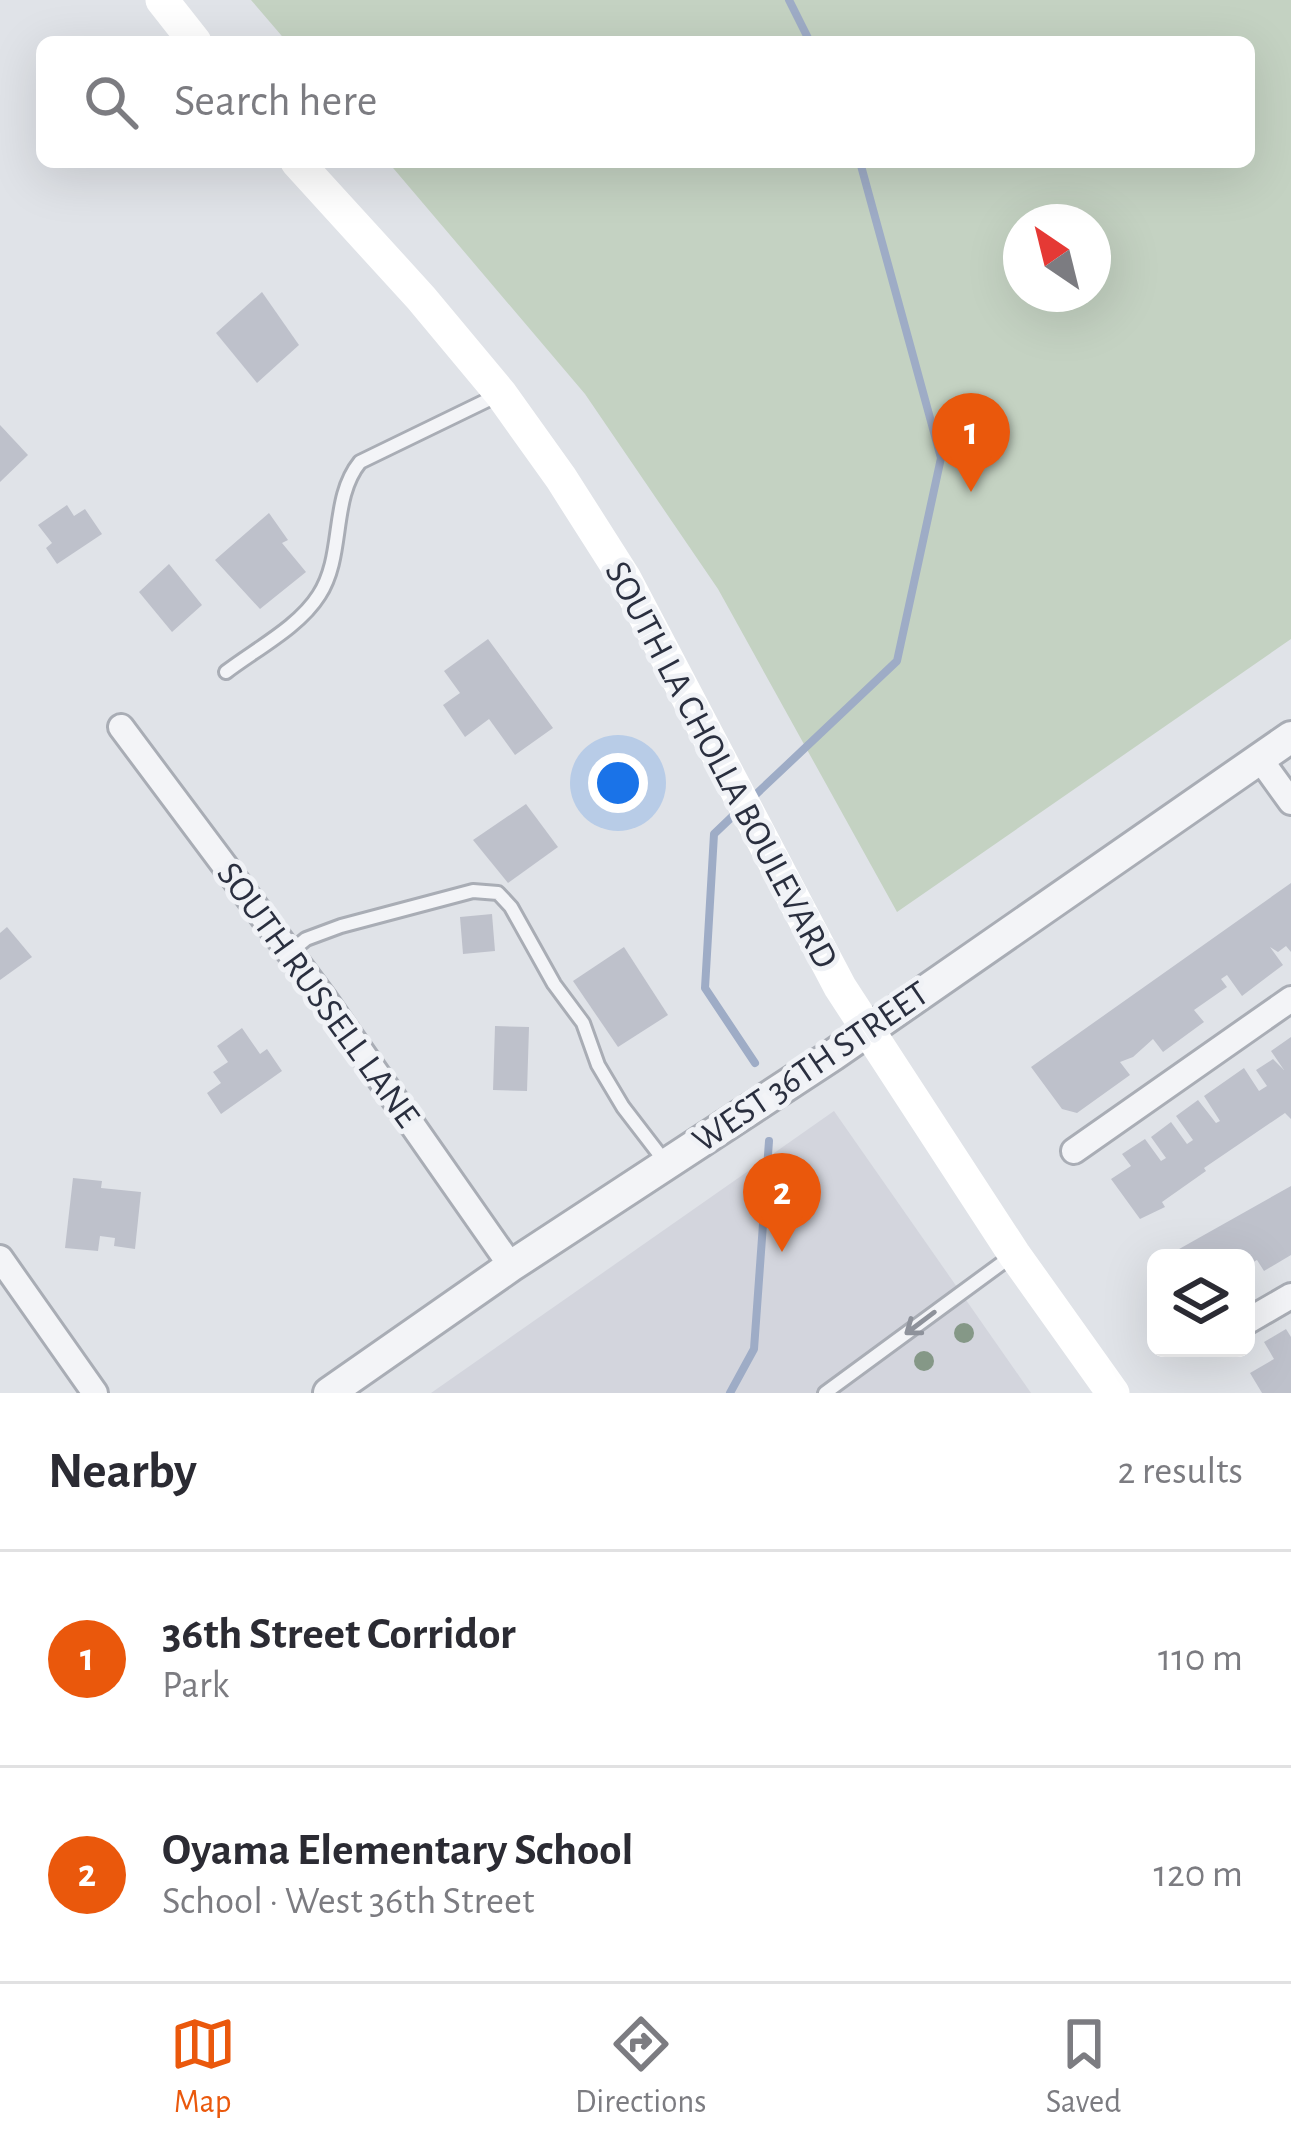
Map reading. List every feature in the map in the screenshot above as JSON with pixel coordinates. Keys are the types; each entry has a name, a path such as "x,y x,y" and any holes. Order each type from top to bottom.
{"main road":[{"path":"162,0 190,36"},
{"name":"SOUTH LA CHOLLA BOULEVARD","path":"303,168 422,298 562,478 624,577 840,987 1014,1254 1113,1393"}],"street":[{"name":"SOUTH RUSSELL LANE","path":"121,727 290,953 511,1266"},
{"name":"WEST 36TH STREET","path":"329,1393 511,1266 868,1031 1291,737"},
{"path":"1260,759 1291,802"},
{"path":"1074,1151 1291,999"},
{"path":"0,1258 95,1393"},
{"path":"1255,1317 1291,1296"}],"lane":[{"path":"226,672 320,595 332,564 348,476 360,462 501,394"},
{"path":"290,953 306,939 341,926 473,891 498,893 583,1023 598,1065 623,1107 667,1164"},
{"path":"825,1393 1014,1254"}],"shaded area":[{"path":"834,1111 1031,1393 431,1393"}],"green space":[{"path":"251,0 1291,0 1291,639 897,912 718,589 585,394 393,168 1255,168 1255,36 282,36"}],"building":[{"path":"262,292 299,345 257,383 216,333"},
{"path":"0,425 28,455 0,482"},
{"path":"67,505 74,516 85,509 102,534 57,564 46,548 52,543 38,525"},
{"path":"269,513 288,540 282,543 306,572 260,609 215,560"},
{"path":"169,564 202,605 172,632 139,592"},
{"path":"488,639 553,728 515,755 489,719 465,737 443,705 460,693 444,671"},
{"path":"526,804 558,847 508,883 473,840"},
{"path":"1291,883 1291,952 1286,946 1278,952 1270,947 1283,965 1242,996 1227,975 1221,979 1227,987 1194,1010 1204,1022 1163,1052 1153,1039 1120,1062 1130,1075 1077,1113 1062,1109 1031,1067"},
{"path":"492,914 495,951 463,954 460,917"},
{"path":"7,927 32,957 0,980 0,933"},
{"path":"624,947 668,1015 618,1047 573,981"},
{"path":"495,1026 529,1027 527,1091 493,1090"},
{"path":"242,1028 260,1054 267,1049 282,1071 221,1114 207,1093 221,1083 213,1072 228,1062 217,1046"},
{"path":"1291,1037 1291,1119 1285,1113 1204,1168 1162,1202 1165,1207 1140,1219 1111,1179 1131,1166 1122,1154 1145,1139 1161,1161 1166,1158 1151,1137 1171,1122 1187,1144 1193,1140 1176,1116 1198,1100 1216,1123 1220,1121 1204,1096 1244,1068 1259,1091 1267,1086 1256,1070 1273,1059 1284,1070 1271,1051"},
{"path":"73,1178 102,1181 101,1188 141,1192 135,1249 114,1246 115,1238 100,1236 98,1251 65,1248"},
{"path":"1291,1186 1291,1255 1264,1271 1255,1261 1255,1249 1179,1249"},
{"path":"1286,1329 1291,1337 1291,1393 1262,1393 1250,1373 1274,1359 1264,1342"}],"waterway":[{"path":"789,0 807,36"},
{"path":"751,799 897,661 941,458 862,168"},
{"path":"736,813 714,834 705,988 755,1063"},
{"path":"730,1393 754,1349 769,1141"}],"place":[{"name":"36th Street Corridor","path":"971,492"},
{"name":"Oyama Elementary School","path":"782,1252"}]}
